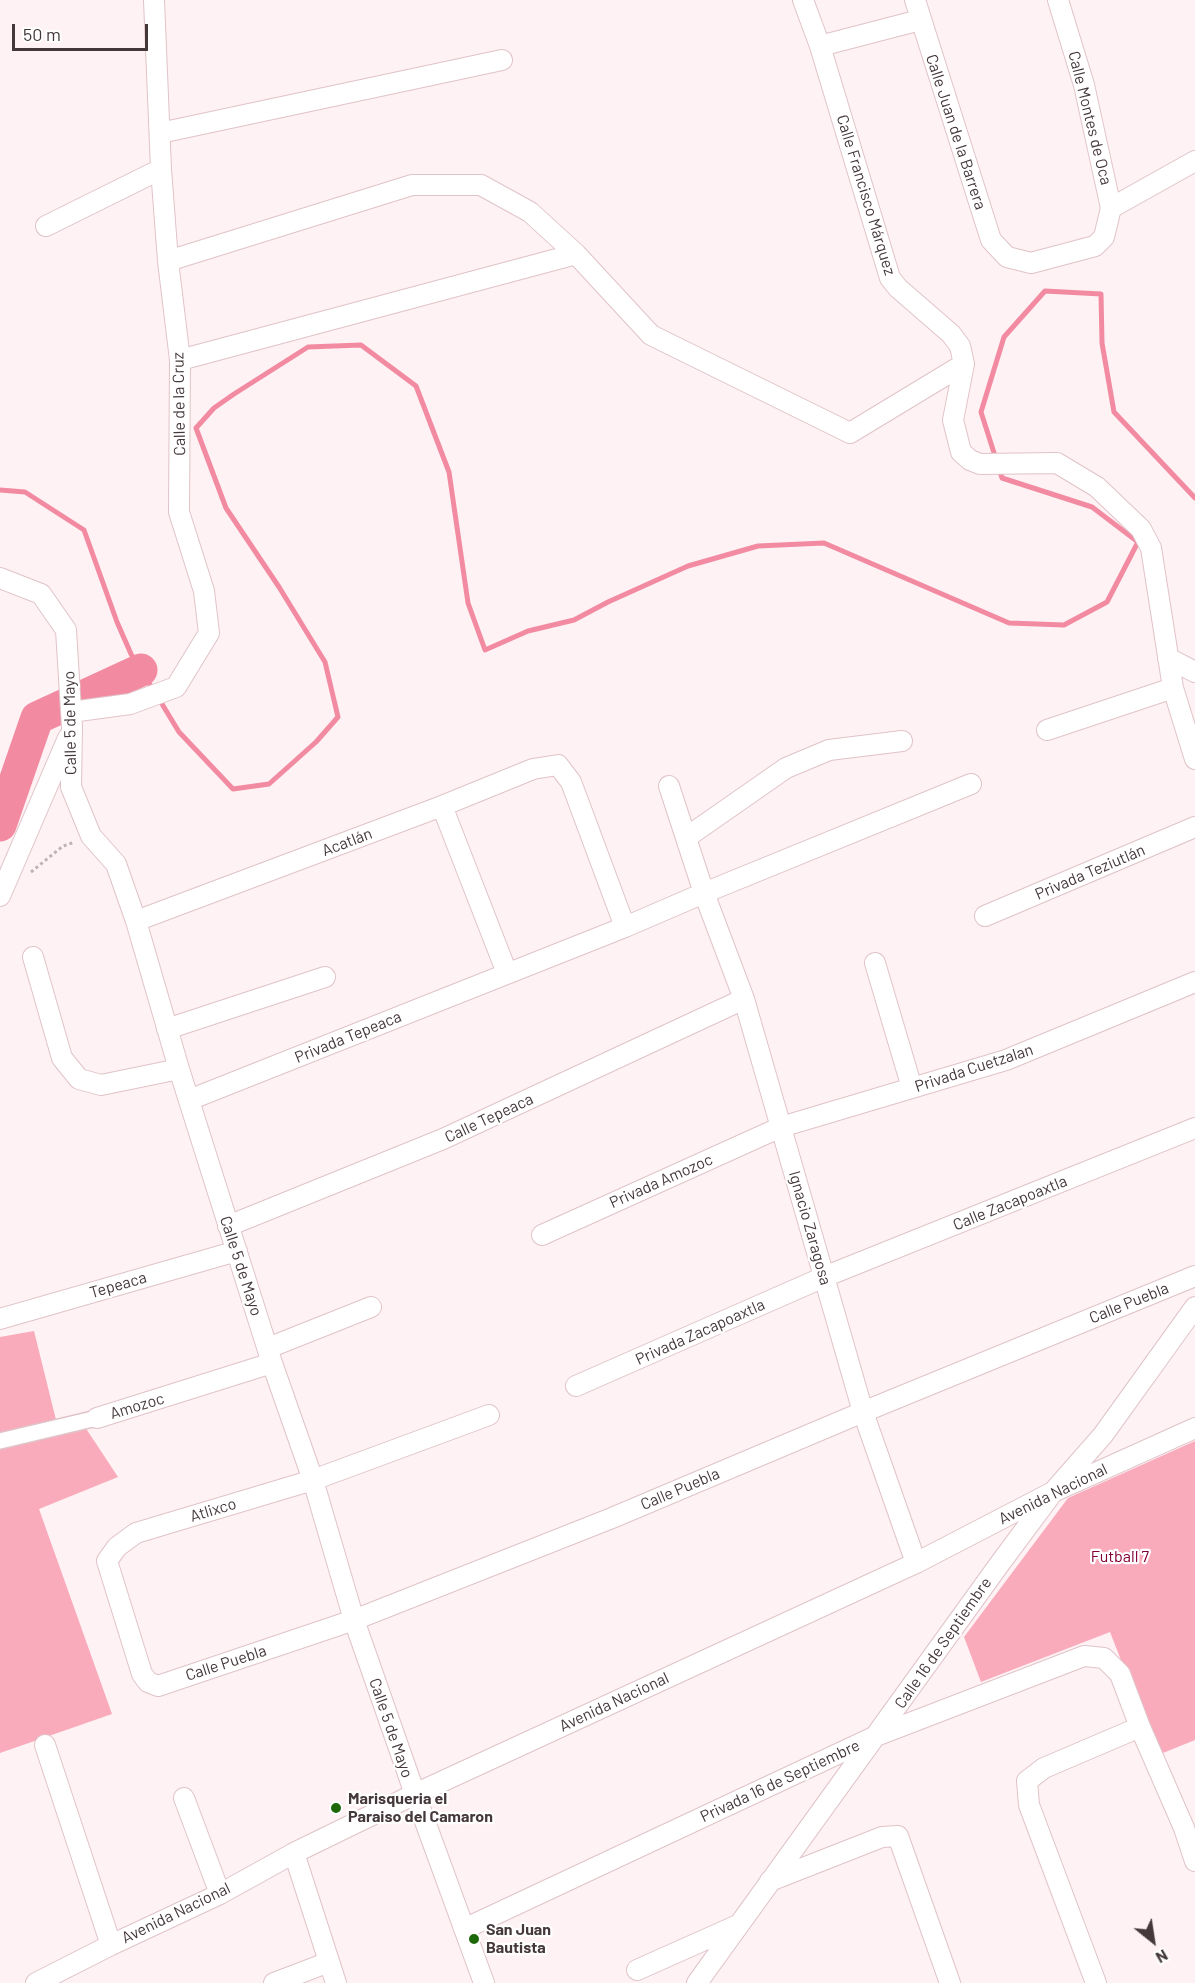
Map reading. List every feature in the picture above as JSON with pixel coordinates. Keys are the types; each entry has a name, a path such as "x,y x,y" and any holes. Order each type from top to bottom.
{"street":[{"name":"Calle de la Cruz","path":"71,711 130,704 176,687 209,633 204,591 179,512 180,360 168,261 161,169 154,0"},
{"name":"Calle Francisco Márquez","path":"803,0 820,46 890,278 898,288 951,334 960,346 964,364"},
{"name":"Calle Juan de la Barrera","path":"915,0 991,240 1007,257 1031,263 1095,246 1104,237"},
{"name":"Calle Montes de Oca","path":"1058,0 1084,85 1111,208 1104,237"},
{"path":"820,46 920,20"},
{"path":"160,134 502,60"},
{"path":"1111,208 1195,161"},
{"path":"46,226 161,169"},
{"path":"168,261 412,185 481,185 531,212 576,254 651,335 850,433 964,364"},
{"path":"180,360 576,254"},
{"path":"964,364 953,420 961,452 970,460 980,464 1057,463 1097,487 1141,529 1151,549 1173,688 1195,759"},
{"name":"Calle 5 de Mayo","path":"0,578 41,594 66,630 71,711 71,786 91,836 116,864 136,921 179,1069 270,1355 313,1480 354,1620 484,1983"},
{"path":"1168,658 1195,672"},
{"path":"1047,730 1173,688"},
{"path":"0,896 71,711"},
{"path":"687,837 786,768 829,750 902,741"},
{"name":"Acatlán","path":"136,921 442,806 533,769 558,765 571,783 625,927"},
{"path":"442,806 507,973 625,927 971,784"},
{"name":"Ignacio Zaragosa","path":"669,786 704,893 744,999 863,1412 916,1563"},
{"name":"Privada Teziutlán","path":"985,916 1195,827"},
{"path":"33,957 62,1058 79,1079 101,1085 179,1069"},
{"path":"875,963 912,1088"},
{"name":"Privada Tepeaca","path":"189,1100 507,973"},
{"path":"167,1029 325,977"},
{"name":"Privada Cuetzalan","path":"781,1127 1006,1060 1195,982"},
{"name":"Calle Tepeaca","path":"228,1226 443,1139 744,999"},
{"name":"Privada Amozoc","path":"542,1235 781,1127"},
{"name":"Calle Zacapoaxtla","path":"824,1277 1195,1128"},
{"name":"Tepeaca","path":"0,1319 237,1251"},
{"name":"Calle Puebla","path":"158,1686 354,1620 612,1518 1195,1276"},
{"name":"Privada Zacapoaxtla","path":"576,1386 824,1277"},
{"name":"Amozoc","path":"0,1441 97,1418 270,1355 371,1307"},
{"name":"Calle 16 de Septiembre","path":"697,1983 1000,1562 1053,1492 1103,1435 1195,1307"},
{"name":"Atlixco","path":"158,1686 148,1683 142,1674 107,1561 117,1547 136,1533 313,1480 489,1415"},
{"name":"Avenida Nacional","path":"36,1983 220,1894 294,1853 415,1794 916,1563 1053,1492 1195,1428"},
{"name":"Privada 16 de Septiembre","path":"465,1929 876,1736 1084,1656 1104,1658 1120,1674 1140,1727"},
{"path":"1096,1983 1029,1805 1027,1781 1044,1768 1140,1727 1184,1828 1195,1861"},
{"path":"45,1745 111,1945"},
{"path":"184,1798 220,1894"},
{"path":"770,1881 882,1837 898,1836 950,1983"},
{"path":"294,1853 336,1983"},
{"path":"637,1970 738,1925"},
{"path":"274,1983 329,1962"}],"path":[{"path":"27,875 63,846 91,836"}],"green space":[{"path":"34,1331 59,1432 85,1427 118,1477 39,1509 112,1714 0,1753 0,1337"},
{"name":"Futball 7","path":"1195,1441 1195,1740 1158,1755 1110,1632 981,1682 964,1637 1068,1498"}],"waterway":[{"path":"159,699 179,732 233,789 269,784 316,742 338,717 325,662 279,587 226,508 196,428 214,408 308,347 361,345 416,386 449,472 468,603 485,650 528,631 574,620 688,566 758,546 824,543 1009,623 1064,625 1107,602 1138,542 1092,507 1002,478 981,412 1004,337 1045,291 1101,294 1102,343 1114,412 1195,498"},
{"path":"0,490 25,492 84,530 117,622 131,654 154,691"},
{"path":"0,825 37,718 141,670"}],"place":[{"name":"Marisqueria el Paraiso del Camaron","path":"336,1808"},
{"name":"San Juan Bautista","path":"474,1939"}]}
